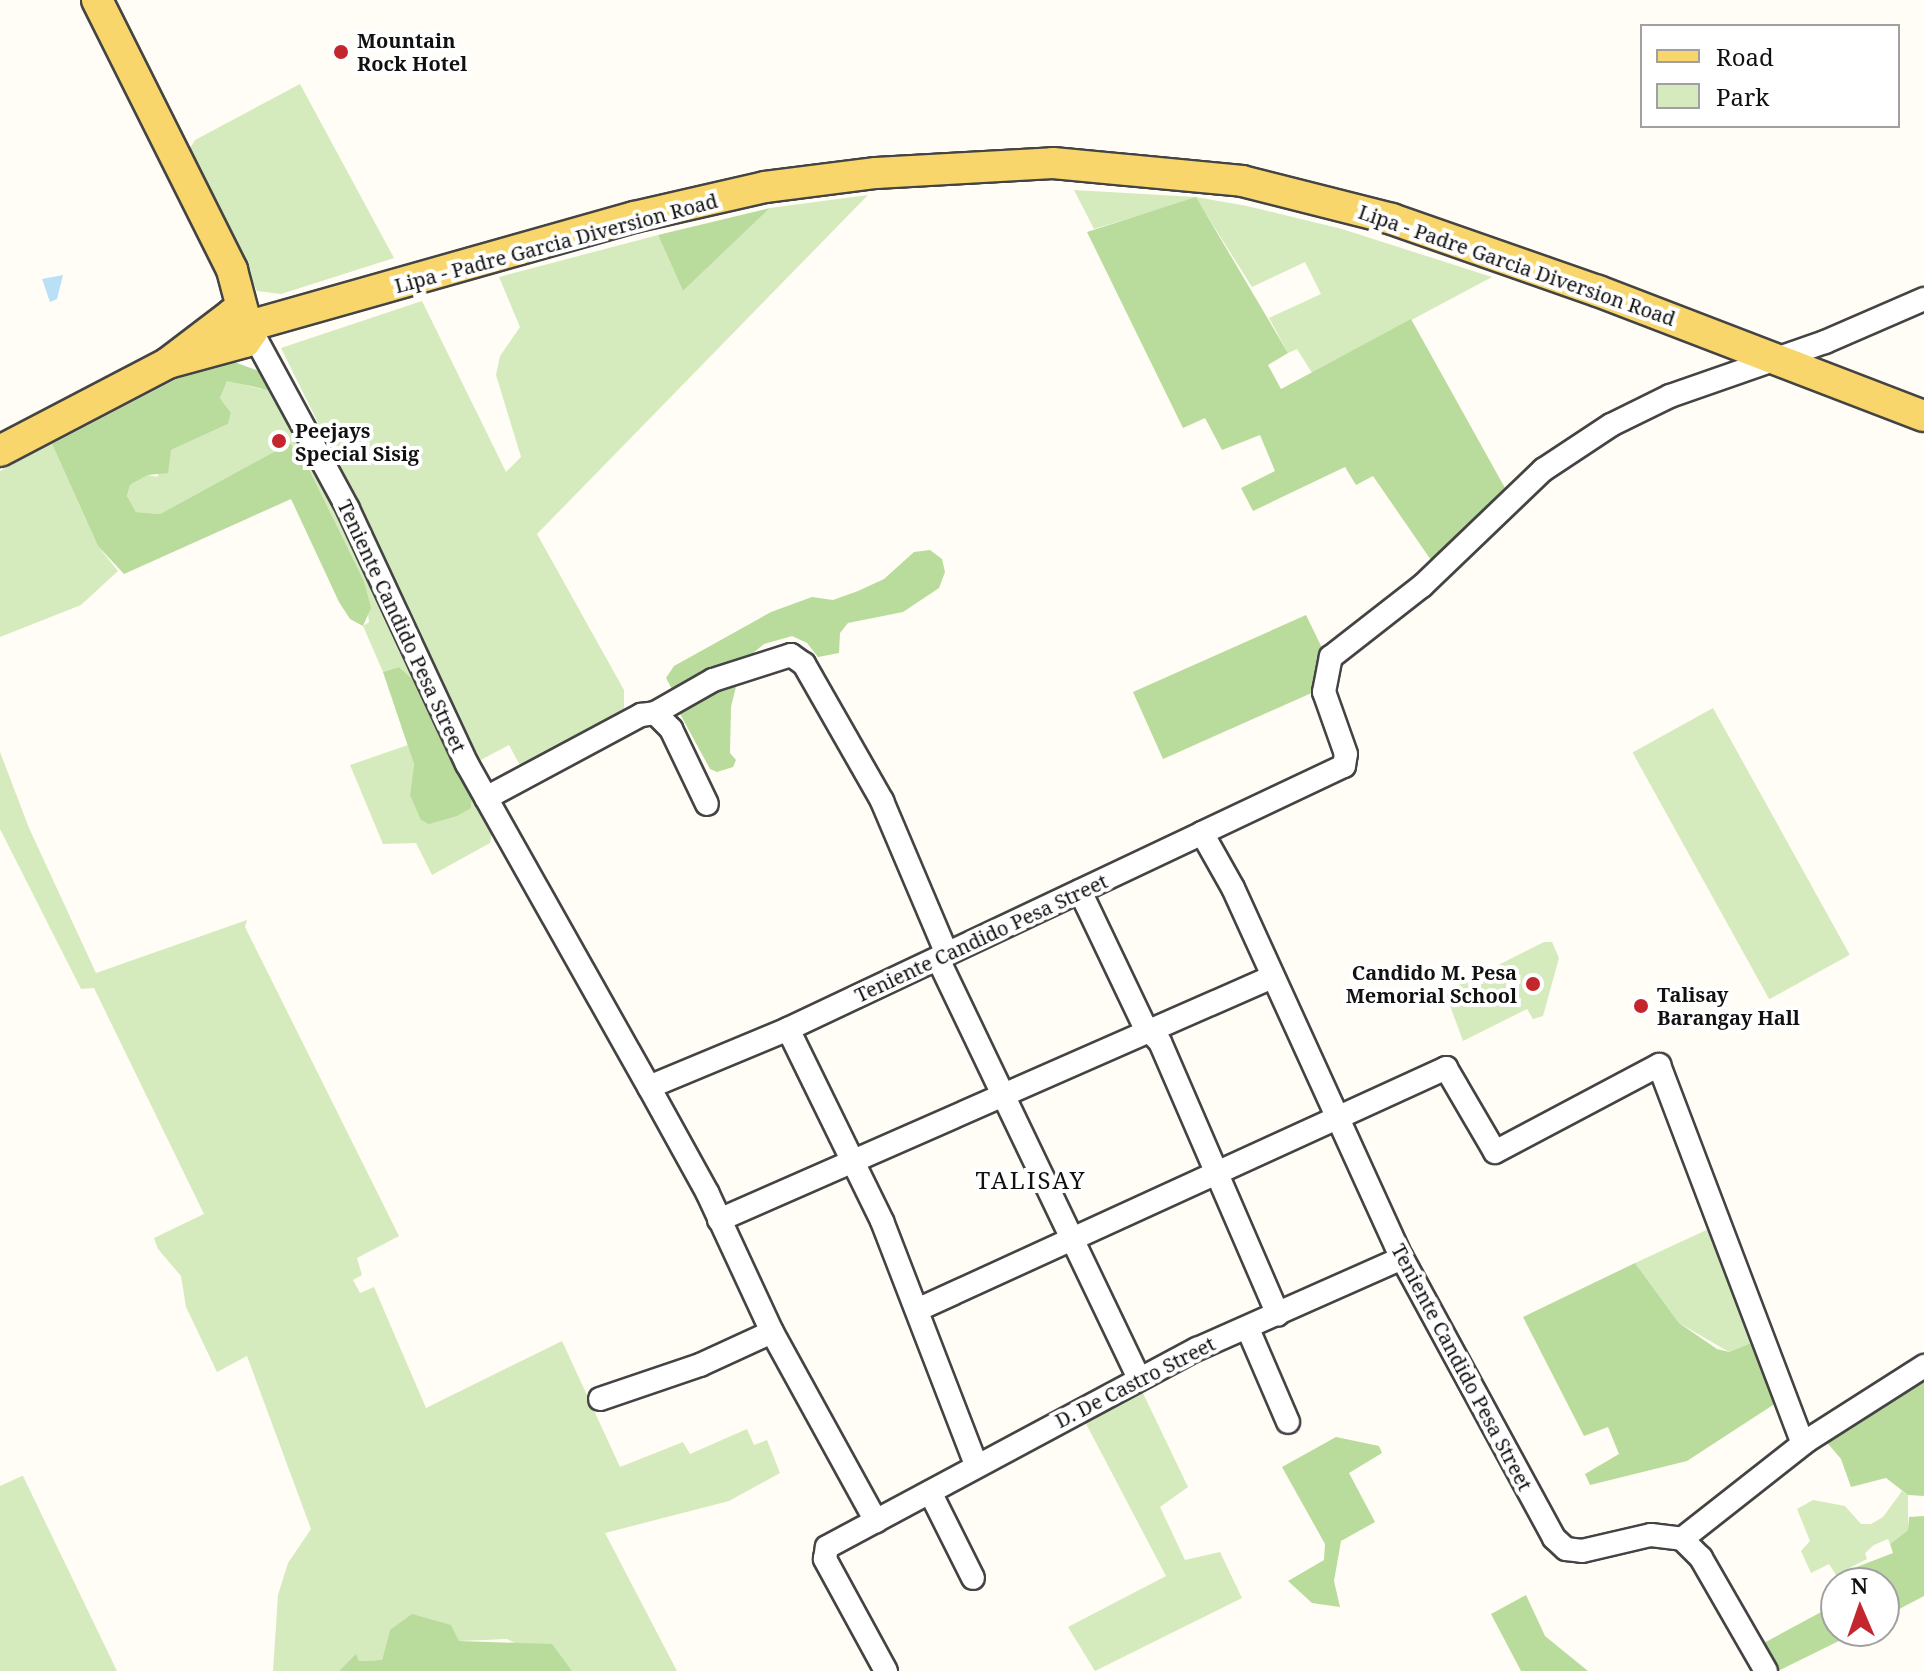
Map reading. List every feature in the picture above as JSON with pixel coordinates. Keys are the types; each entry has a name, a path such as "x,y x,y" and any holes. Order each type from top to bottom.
{"main road":[{"path":"97,0 236,280 239,329"},
{"name":"Lipa - Padre Garcia Diversion Road","path":"0,451 239,329 739,193 876,173 1053,163 1182,172 1315,197 1501,255 1924,416"}],"street":[{"path":"1202,833 1344,766 1346,752 1324,692 1331,657 1422,586 1543,470 1660,400 1779,359 1924,299"},
{"name":"Teniente Candido Pesa Street","path":"239,329 278,374 486,798 649,1087 788,1029 1202,833 1233,888 1270,978 1340,1119 1402,1258 1558,1543 1582,1551 1651,1535 1682,1539"},
{"path":"486,798 641,715 655,713 713,680 791,655 804,664 882,801 942,956 1072,1241 1139,1378"},
{"path":"655,713 671,729 707,804"},
{"path":"1080,891 1152,1034 1278,1315"},
{"path":"719,1220 1152,1034 1270,978"},
{"path":"788,1029 852,1162 917,1310 976,1464"},
{"path":"917,1310 1446,1068 1490,1147 1498,1152 1659,1065 1803,1444"},
{"path":"649,1087 719,1220 772,1332 876,1521"},
{"name":"D. De Castro Street","path":"886,1671 824,1555 830,1544 1139,1378 1402,1258"},
{"path":"1248,1329 1288,1422"},
{"path":"600,1399 700,1365 772,1332"},
{"path":"1766,1671 1701,1558 1682,1539 1803,1444 1924,1366"},
{"path":"930,1492 973,1578"}],"green space":[{"path":"300,84 394,258 281,294 257,291 190,148 195,140"},
{"path":"1074,190 1196,197 1247,206 1342,229 1492,277 1312,373 1297,349 1288,353 1269,318 1321,294 1305,262 1252,287 1196,198 1094,229"},
{"path":"868,195 537,534 624,690 624,715 523,771 509,745 477,762 375,538 281,348 422,301 506,472 521,457 496,375 500,356 520,327 499,277 658,235 683,291 770,208"},
{"path":"1196,197 1288,353 1268,365 1281,389 1411,319 1505,488 1433,563 1373,476 1356,485 1345,467 1253,511 1241,488 1275,471 1260,435 1222,450 1205,418 1183,428 1087,232"},
{"path":"770,208 683,291 658,235"},
{"path":"229,360 259,371 272,384 268,390 227,381 220,398 231,413 228,424 171,450 168,473 148,475 130,485 127,496 136,512 160,514 290,443 309,469 364,581 371,608 363,626 350,619 339,602 291,499 124,574 98,546 52,444 186,374"},
{"path":"227,380 260,389 272,384 418,684 399,667 383,672 363,626 369,622 364,581 309,469 290,443 160,514 136,512 127,496 130,485 148,475 157,477 171,450 228,424 231,413 220,398"},
{"path":"52,444 98,546 118,571 81,605 0,637 0,471"},
{"path":"930,550 942,559 945,572 939,588 903,612 848,623 840,633 839,653 818,657 807,643 792,636 764,644 742,662 731,707 730,753 736,760 733,767 717,772 710,769 679,712 724,671 711,666 673,691 666,678 674,666 771,612 812,597 833,600 858,591 884,579 914,552"},
{"path":"1306,615 1325,654 1316,691 1163,759 1133,692"},
{"path":"399,667 418,684 472,798 471,808 457,816 429,824 421,820 410,795 414,764 383,672"},
{"path":"1713,708 1850,955 1769,999 1633,753"},
{"path":"408,745 414,764 410,795 471,808 472,798 492,833 490,843 432,875 416,843 383,844 350,765"},
{"path":"0,752 29,828 96,973 247,920 245,927 399,1236 357,1258 362,1275 353,1280 360,1293 374,1287 426,1408 562,1341 620,1467 683,1442 690,1454 747,1429 754,1445 767,1440 780,1473 729,1501 605,1533 677,1671 572,1671 507,1639 459,1641 390,1630 382,1660 359,1661 356,1655 339,1671 273,1671 278,1595 288,1563 311,1529 247,1356 217,1372 186,1307 181,1276 158,1249 154,1238 204,1214 94,988 81,989 0,829"},
{"path":"1544,942 1552,942 1559,958 1543,1016 1533,1019 1527,1009 1463,1041 1445,992"},
{"path":"1713,1227 1753,1342 1729,1352 1679,1323 1635,1263"},
{"path":"1635,1263 1679,1323 1717,1349 1729,1352 1753,1342 1776,1403 1687,1461 1590,1485 1585,1474 1619,1454 1608,1427 1584,1436 1523,1317"},
{"path":"1924,1376 1924,1496 1908,1495 1886,1478 1851,1487 1841,1459 1824,1439"},
{"path":"1140,1387 1188,1487 1160,1507 1185,1560 1220,1552 1242,1598 1095,1671 1068,1627 1166,1576 1083,1418"},
{"path":"1336,1437 1379,1446 1382,1453 1349,1473 1375,1522 1341,1541 1334,1581 1340,1607 1312,1603 1288,1581 1324,1560 1325,1544 1282,1467"},
{"path":"23,1476 117,1671 0,1671 0,1486"},
{"path":"1902,1491 1908,1495 1908,1530 1890,1544 1888,1539 1874,1545 1865,1553 1867,1559 1852,1567 1831,1567 1829,1564 1811,1573 1801,1551 1810,1541 1797,1509 1813,1500 1845,1506 1861,1524 1871,1524 1883,1517"},
{"path":"1924,1516 1924,1596 1900,1609 1900,1567 1857,1567 1893,1553 1890,1544 1908,1530 1909,1517"},
{"path":"1526,1595 1545,1636 1588,1671 1521,1671 1491,1614"},
{"path":"1820,1613 1820,1647 1827,1647 1778,1671 1762,1644"},
{"path":"412,1614 451,1625 459,1641 552,1644 572,1671 339,1671 356,1654 359,1661 382,1660 390,1630"}],"water":[{"path":"63,275 57,299 50,302 42,279"}],"place":[{"name":"Mountain Rock Hotel","path":"341,52"},
{"name":"Peejays Special Sisig","path":"279,441"},
{"name":"Candido M. Pesa Memorial School","path":"1533,984"},
{"name":"Talisay Barangay Hall","path":"1641,1006"}],"district":[{"name":"TALISAY","path":"1031,1180"}]}
